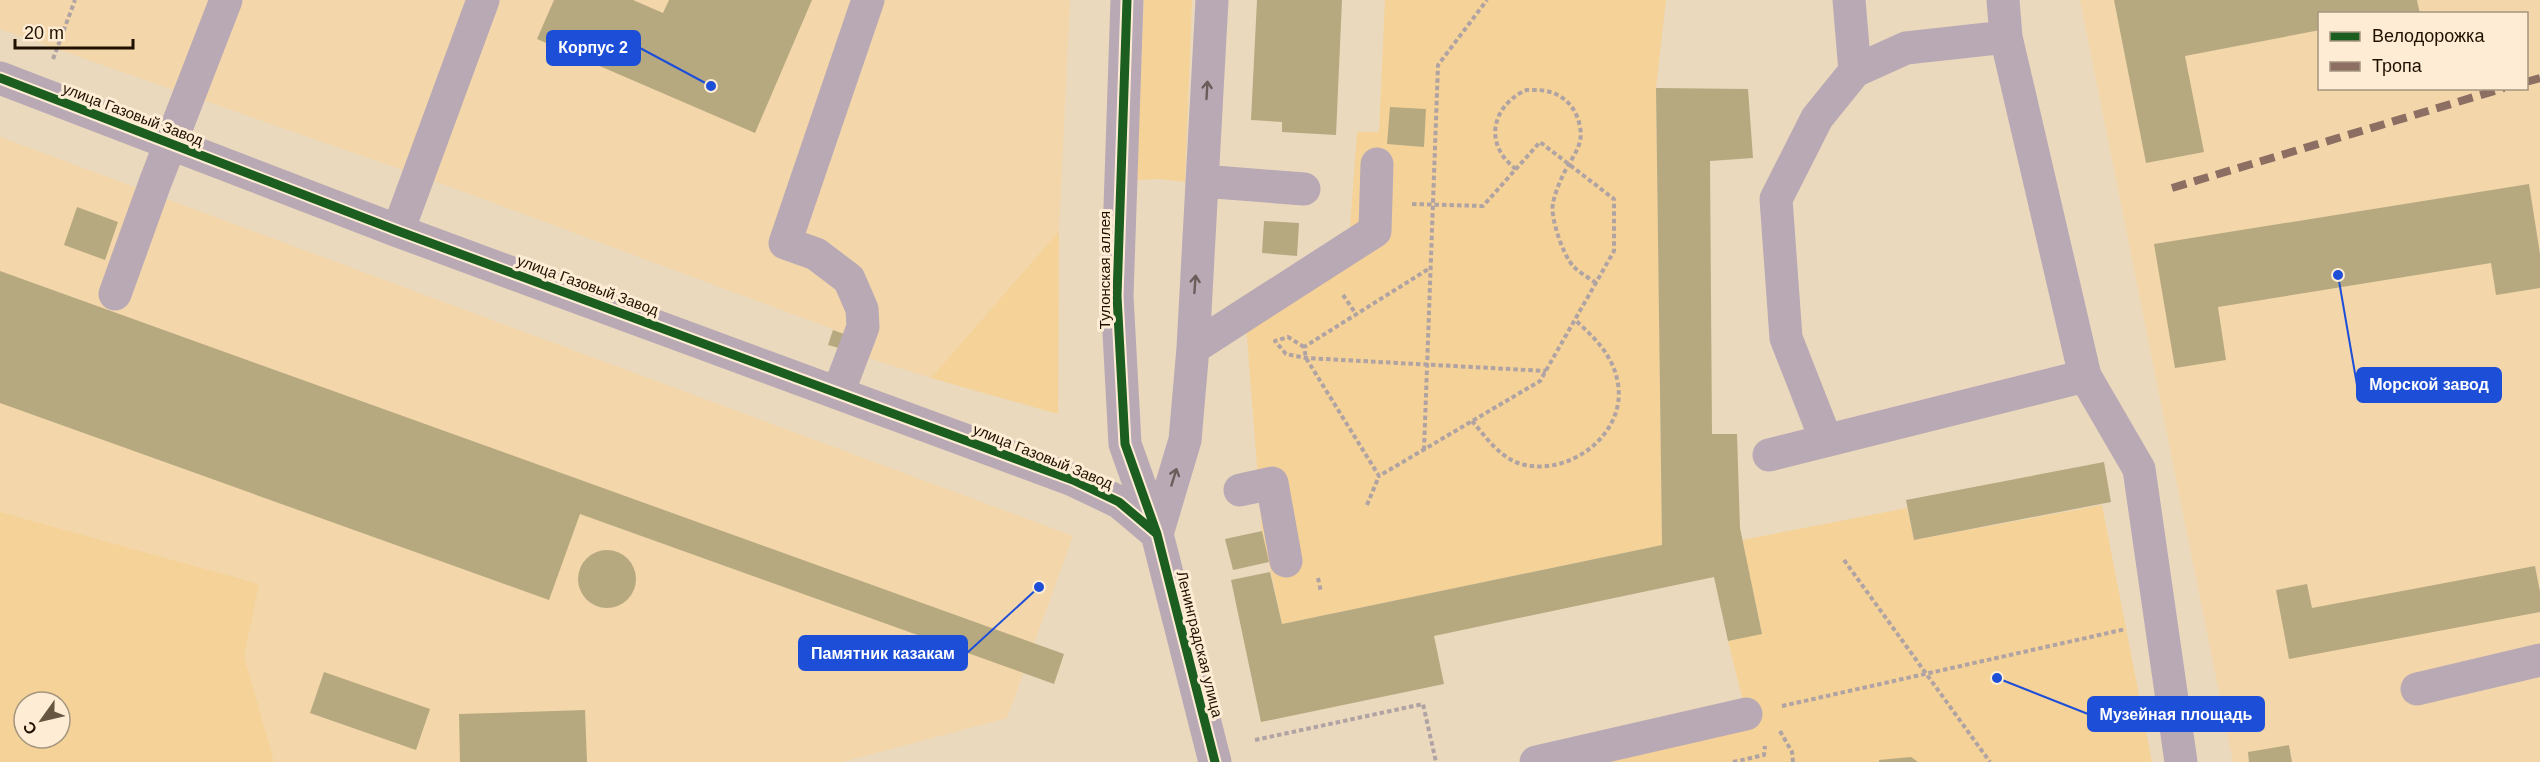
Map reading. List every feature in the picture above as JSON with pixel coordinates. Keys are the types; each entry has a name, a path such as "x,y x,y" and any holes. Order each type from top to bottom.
{"street":[{"path":"115,294 226,0"},
{"path":"398,231 483,0"},
{"path":"838,393 863,327 862,309 849,279 816,254 785,243 868,0"},
{"name":"Тулонская аллея","path":"1127,0 1117,308 1125,444 1157,534"},
{"path":"1157,534 1185,440 1193,348 1212,0"},
{"path":"1849,0 1855,71"},
{"path":"2003,0 2006,37 2085,376 2139,468 2181,762"},
{"path":"1826,440 1786,338 1776,199 1817,118 1855,71 1906,48 2006,37"},
{"name":"улица Газовый Завод","path":"0,78 398,231 1073,480 1119,502 1157,534"},
{"path":"1193,348 1375,231 1377,164"},
{"path":"1202,182 1304,189"},
{"path":"1768,454 2085,376"},
{"path":"1240,490 1272,483 1287,561"},
{"name":"Ленинградская улица","path":"1157,534 1215,762"},
{"path":"2417,689 2540,660"},
{"path":"1536,762 1757,711"}],"path":[{"path":"50,69 75,0"},
{"path":"1424,451 1438,65 1487,0"},
{"path":"1516,169 1506,161 1498,149 1494,134 1502,108 1524,90 1548,90 1565,98 1578,117 1582,139 1552,204 1558,237 1572,266 1596,283"},
{"path":"1367,505 1379,476 1540,381 1614,251 1614,199 1540,142 1483,206 1376,203"},
{"path":"1304,347 1430,268"},
{"path":"1472,422 1494,448 1510,459 1525,465 1548,465 1569,460 1599,441 1612,424 1618,403 1618,383 1612,363 1602,347 1575,320"},
{"path":"1379,476 1306,358 1304,347 1288,337 1275,341 1286,354 1306,358 1546,371"},
{"path":"1844,560 1990,762"},
{"path":"1793,762 1792,752 1757,711 2161,621"},
{"path":"1255,740 1423,704 1436,762"}],"shaded area":[{"path":"0,0 1070,0 1059,231 931,378 828,345 833,329 437,182 0,29"},
{"path":"1144,0 1192,0 1185,182 1160,179 1136,180"},
{"path":"1385,0 1666,0 1656,88 1662,545 1282,624 1262,531 1246,324 1350,228 1357,132 1379,132"},
{"path":"2080,0 2540,0 2540,762 2233,762"},
{"path":"0,137 1073,536 1007,718 842,762 0,762"},
{"path":"1059,231 1058,414 931,378"},
{"path":"2102,505 2152,762 1575,762 1744,705 1728,641 1762,633 1742,540 1907,508 1914,540"},
{"path":"0,512 259,584 244,656 274,762 0,762"}],"building":[{"path":"554,0 633,0 663,13 669,0 812,0 755,133 537,39"},
{"path":"1257,0 1342,0 1336,135 1282,132 1282,122 1251,120"},
{"path":"2114,0 2417,0 2420,12 2318,12 2318,30 2185,56 2204,152 2146,163"},
{"path":"1656,88 1748,89 1753,158 1710,161 1712,434 1737,434 1740,528 1762,634 1728,641 1714,577 1434,636 1444,684 1261,722 1231,580 1270,572 1282,624 1662,545"},
{"path":"1390,107 1426,109 1424,147 1387,144"},
{"path":"2529,184 2540,254 2540,288 2496,295 2491,263 2218,307 2226,360 2175,368 2154,244"},
{"path":"77,207 118,222 105,260 64,245"},
{"path":"1264,221 1299,223 1297,256 1262,253"},
{"path":"0,271 1064,654 1054,684 580,514 549,600 0,403"},
{"path":"833,330 844,334 839,348 828,345"},
{"path":"2104,462 2111,502 1914,540 1906,500"},
{"path":"1262,531 1269,562 1233,570 1225,539"},
{"path":"601,550 613,550 628,558 636,573 636,585 628,600 613,608 601,608 586,600 578,585 578,573 586,558"},
{"path":"2535,566 2540,592 2540,612 2289,659 2276,590 2307,584 2312,608"},
{"path":"324,672 430,709 416,750 310,713"},
{"path":"585,710 587,762 460,762 459,714"},
{"path":"2289,745 2292,762 2249,762 2248,752"},
{"path":"1911,757 1918,762 1879,762 1879,760"}],"marked path":[{"path":"2528,81 2540,78"},
{"path":"2172,188 2497,90"}],"cycle path":[{"path":"1127,0 1117,296 1125,444 1157,534 1215,762"},
{"path":"0,78 398,231 1073,480 1119,502 1157,534"}],"place":[{"name":"Корпус 2","path":"711,86"},
{"name":"Морской завод","path":"2338,275"},
{"name":"Памятник казакам","path":"1039,587"},
{"name":"Музейная площадь","path":"1997,678"}]}
